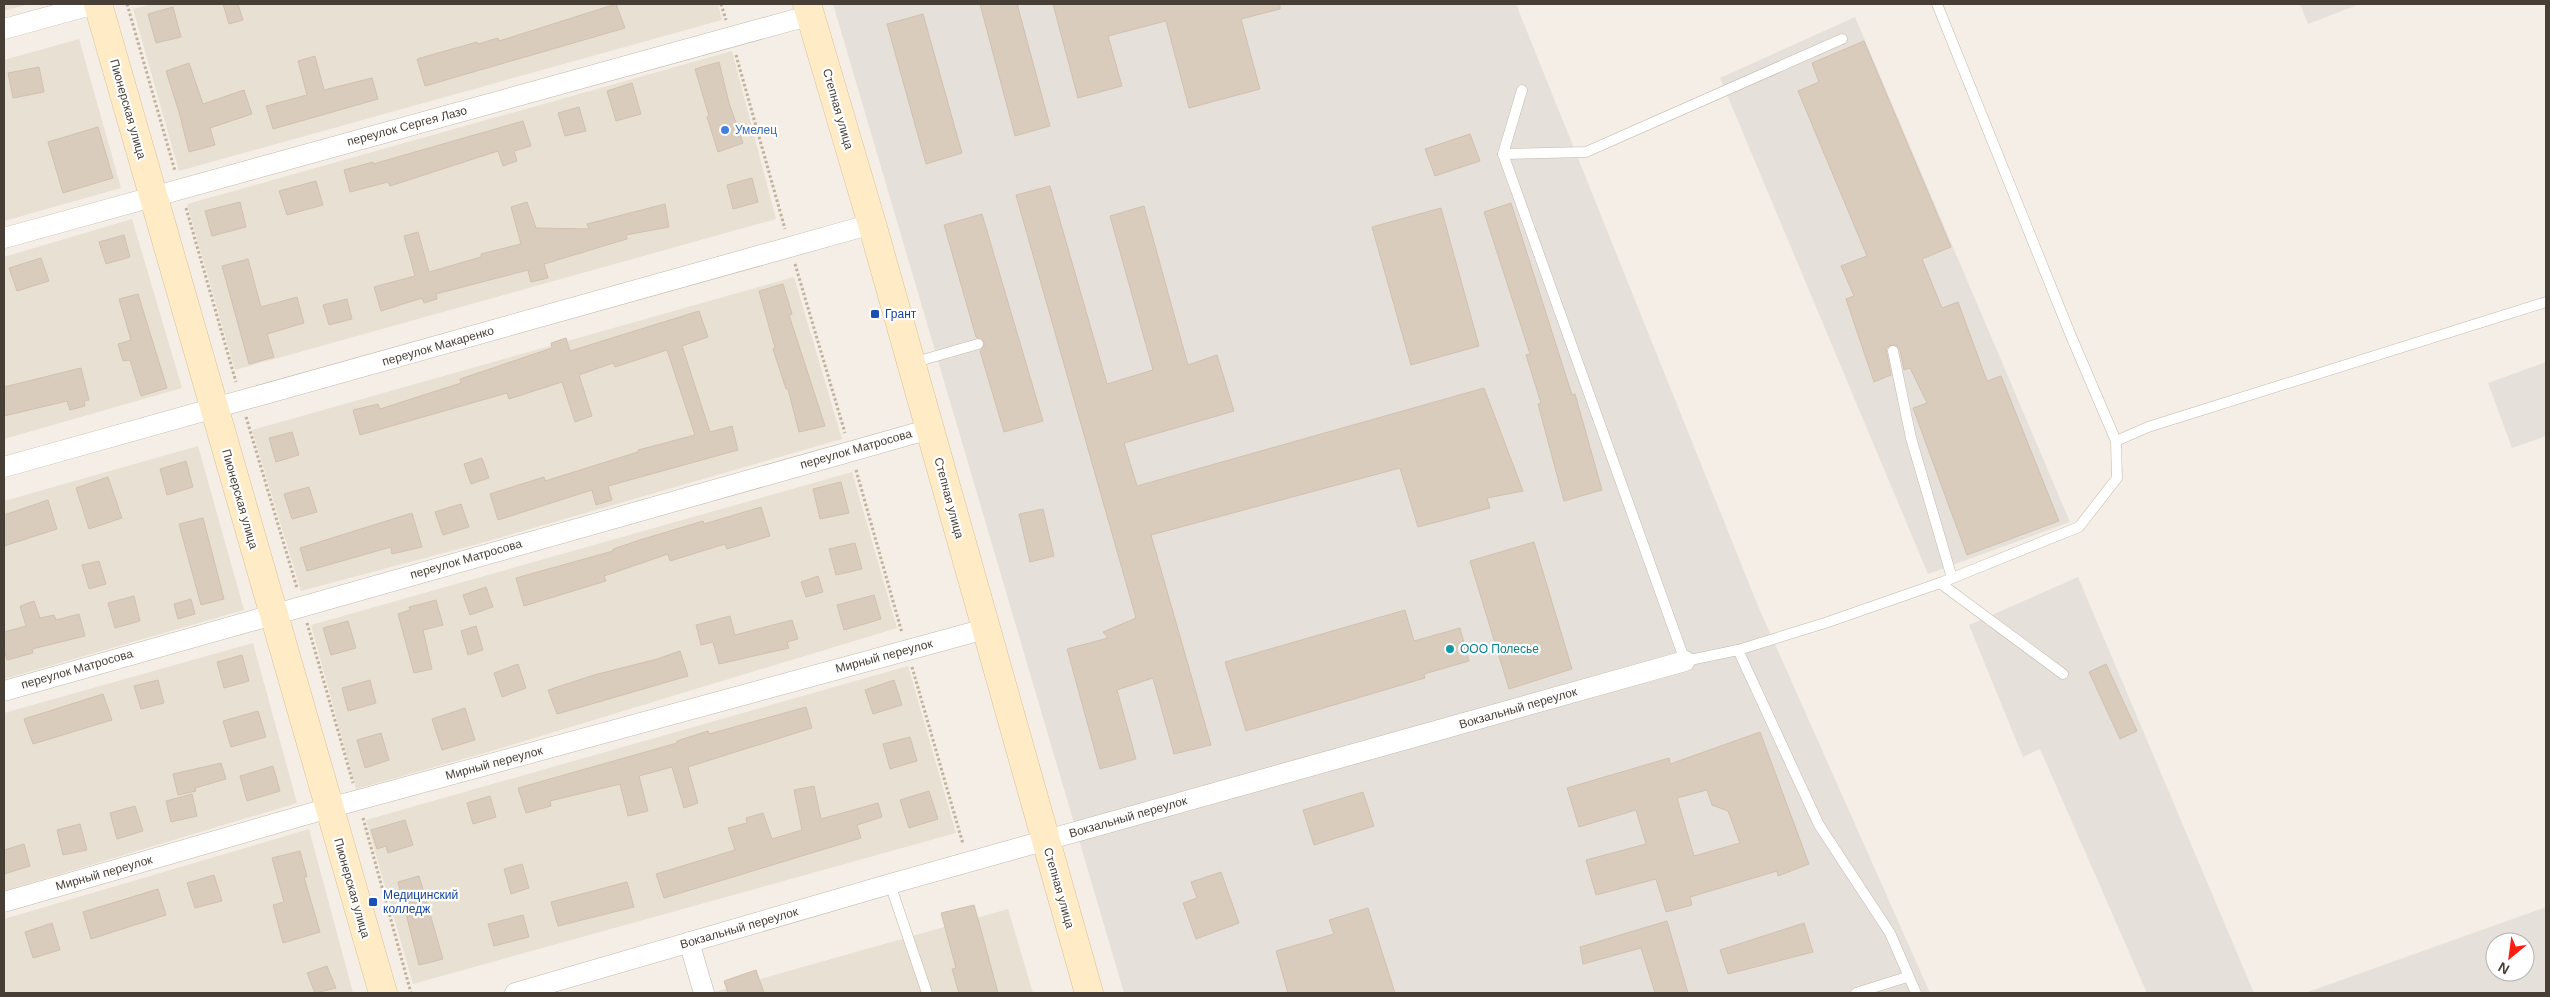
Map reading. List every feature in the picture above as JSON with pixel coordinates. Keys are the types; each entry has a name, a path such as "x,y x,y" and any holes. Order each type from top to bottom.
{"street":[{"path":"4,30 97,4"},
{"name":"Пионерская улица","path":"97,4 383,993"},
{"name":"переулок Сергея Лазо","path":"4,238 809,10"},
{"name":"Степная улица","path":"809,10 872,224 1089,993"},
{"name":"переулок Макаренко","path":"4,467 872,224"},
{"name":"переулок Матросова","path":"4,690 930,428"},
{"name":"Мирный переулок","path":"4,902 329,808 985,629"},
{"name":"Вокзальный переулок","path":"515,993 890,884 1685,661"},
{"path":"689,942 704,993"}],"lane":[{"path":"1522,90 1503,154 1685,661 1738,650 1940,583 2079,527 2117,478 2116,441 2070,336 1937,4"},
{"path":"1503,154 1586,152 1842,39"},
{"path":"2116,441 2148,427 2546,302"},
{"path":"911,363 978,344"},
{"path":"1893,351 1911,438 1952,578"},
{"path":"1940,583 2063,674"},
{"path":"1738,650 1819,825 1890,933 1916,993"},
{"path":"890,884 927,993"},
{"path":"1856,993 1907,976"}],"path":[{"path":"127,4 358,800 411,993"}],"shaded area":[{"path":"4,4 29,4 4,11"},
{"path":"152,4 718,4 722,20 179,171 133,9"},
{"path":"833,4 1516,4 1758,606 1930,993 1124,993"},
{"path":"2300,4 2360,4 2308,24"},
{"path":"1855,17 2070,522 1928,574 1720,78"},
{"path":"79,39 121,188 4,221 4,60"},
{"path":"732,51 776,219 235,370 187,204"},
{"path":"132,219 182,388 4,439 4,257"},
{"path":"794,277 842,439 485,542 301,591 252,430"},
{"path":"2546,362 2546,436 2512,448 2488,383"},
{"path":"198,446 244,610 4,679 4,501"},
{"path":"852,472 897,628 488,752 356,789 311,625"},
{"path":"2078,577 2254,993 2147,993 2040,749 2023,757 1969,625"},
{"path":"253,643 297,803 4,891 4,713"},
{"path":"908,666 956,833 413,984 366,820"},
{"path":"309,829 353,993 4,993 4,919"},
{"path":"2546,907 2546,993 2305,993"},
{"path":"1008,909 1033,993 711,993"}],"building":[{"path":"223,4 238,4 243,20 229,24"},
{"path":"616,4 625,28 425,86 417,59 477,42 478,44 498,38 499,41"},
{"path":"980,4 1017,4 1050,126 1015,136"},
{"path":"1053,4 1280,4 1280,9 1241,19 1260,89 1189,108 1166,21 1108,36 1122,86 1078,98"},
{"path":"173,7 181,37 156,43 148,14"},
{"path":"923,14 962,153 926,164 887,24"},
{"path":"1864,41 1951,247 1922,259 1942,308 1958,302 1987,381 2001,376 2059,521 1967,555 1913,408 1927,403 1910,368 1904,370 1900,350 1896,345 1889,346 1886,349 1891,375 1874,382 1846,299 1854,296 1841,266 1867,256 1798,91 1819,82 1812,63"},
{"path":"315,56 324,90 372,78 378,99 273,129 266,106 307,95 298,61"},
{"path":"719,62 729,103 743,143 718,152 695,69"},
{"path":"189,63 203,104 244,90 252,114 210,128 215,145 189,152 166,71"},
{"path":"39,67 44,92 13,98 8,73"},
{"path":"632,83 641,114 616,121 607,91"},
{"path":"579,107 586,131 565,136 558,113"},
{"path":"523,121 531,146 514,151 517,161 503,166 498,151 390,186 388,182 350,192 344,170 373,162 373,164"},
{"path":"98,127 113,178 63,193 48,142"},
{"path":"1470,134 1480,161 1435,176 1425,149"},
{"path":"752,178 758,202 733,209 727,185"},
{"path":"316,181 323,205 287,215 279,191"},
{"path":"1050,186 1107,384 1153,370 1110,216 1144,206 1188,365 1217,355 1234,411 1124,443 1137,486 1484,388 1523,491 1487,498 1490,508 1418,527 1400,468 1151,535 1211,745 1174,754 1153,678 1117,690 1136,759 1100,769 1067,649 1108,638 1103,632 1136,618 1016,195"},
{"path":"240,202 246,227 212,236 205,211"},
{"path":"527,202 536,228 589,229 587,224 665,204 669,227 626,235 627,239 544,264 548,278 531,282 528,270 436,294 437,299 424,303 422,298 381,311 374,287 415,276 404,236 418,232 429,272 481,257 481,254 521,244 511,207"},
{"path":"1511,203 1572,395 1575,394 1602,490 1564,501 1538,404 1541,403 1526,355 1530,354 1484,212"},
{"path":"1441,208 1479,346 1411,365 1372,227"},
{"path":"982,214 1043,421 1004,432 980,351 984,346 984,342 976,337 944,225"},
{"path":"124,235 130,257 106,264 99,242"},
{"path":"41,258 49,281 17,291 9,268"},
{"path":"248,259 261,307 297,297 304,323 267,334 274,357 249,364 222,266"},
{"path":"783,284 792,314 789,315 825,426 799,432 788,389 786,389 773,349 775,348 759,291"},
{"path":"138,294 167,388 141,396 130,360 123,361 118,344 131,340 119,299"},
{"path":"347,299 352,319 329,325 323,305"},
{"path":"699,311 708,337 682,346 710,432 732,426 738,450 608,486 612,500 596,505 592,490 498,520 490,494 544,477 545,481 638,452 638,450 695,435 667,350 615,367 613,363 579,375 592,416 575,422 562,382 509,399 507,393 360,435 353,410 378,404 380,409 461,383 460,379 552,348 551,343 566,338 570,351"},
{"path":"81,368 89,400 84,401 85,406 70,410 67,401 4,416 4,387"},
{"path":"292,432 299,455 276,462 269,438"},
{"path":"482,458 489,478 471,484 464,464"},
{"path":"186,461 193,487 167,495 160,469"},
{"path":"108,477 122,518 89,529 76,488"},
{"path":"841,482 849,513 820,519 813,489"},
{"path":"309,487 317,512 292,519 284,494"},
{"path":"48,500 57,529 4,546 4,515"},
{"path":"461,504 469,527 443,535 435,512"},
{"path":"761,507 770,536 727,549 725,544 670,561 668,554 604,576 606,581 524,606 516,578 613,551 613,549 640,540 703,521 704,524"},
{"path":"1043,509 1054,556 1030,562 1019,514"},
{"path":"412,513 422,547 392,554 391,547 307,571 300,548"},
{"path":"203,518 224,599 201,605 179,524"},
{"path":"1534,542 1572,669 1509,689 1470,561"},
{"path":"855,543 862,569 836,575 829,549"},
{"path":"99,561 106,584 89,589 82,565"},
{"path":"818,576 823,592 806,597 801,582"},
{"path":"486,587 493,607 470,615 463,595"},
{"path":"874,595 881,619 844,630 837,605"},
{"path":"134,596 140,621 115,628 108,603"},
{"path":"191,599 195,614 178,619 174,604"},
{"path":"436,600 443,625 423,630 432,669 414,673 398,614 410,610 409,607"},
{"path":"34,601 40,618 54,615 56,620 79,614 85,636 32,649 33,653 7,660 4,648 4,632 26,626 20,606"},
{"path":"1405,610 1414,641 1460,628 1469,661 1424,674 1425,678 1246,731 1225,662"},
{"path":"730,616 735,635 792,620 798,639 787,642 789,648 719,664 713,642 701,645 696,625"},
{"path":"348,621 356,648 331,655 323,628"},
{"path":"476,626 483,650 468,655 461,631"},
{"path":"680,651 688,676 557,714 548,690"},
{"path":"242,655 249,681 224,688 217,662"},
{"path":"518,664 526,688 502,697 494,673"},
{"path":"2106,664 2137,731 2120,739 2089,672"},
{"path":"158,680 164,703 141,709 134,686"},
{"path":"370,680 376,703 348,711 342,688"},
{"path":"894,680 902,705 873,714 865,690"},
{"path":"103,694 112,720 33,744 24,719"},
{"path":"806,707 812,728 688,767 698,803 684,808 672,767 639,776 648,811 628,816 620,784 550,801 551,806 526,813 518,788 677,743 677,741 708,731 709,734"},
{"path":"465,708 475,740 442,750 432,719"},
{"path":"258,711 266,737 231,747 223,721"},
{"path":"1760,732 1809,864 1778,876 1777,871 1690,897 1692,905 1666,912 1656,879 1596,895 1586,860 1646,844 1636,810 1579,827 1567,788 1669,758 1670,764","holes":["1707,790 1712,805 1728,811 1740,843 1694,856 1677,798"]},
{"path":"381,733 389,760 365,768 357,740"},
{"path":"910,737 917,761 890,769 883,744"},
{"path":"221,763 226,779 195,788 196,791 178,795 173,774"},
{"path":"273,766 280,791 247,801 240,776"},
{"path":"814,786 821,819 878,803 882,817 857,825 861,838 664,898 656,874 735,850 728,828 747,823 746,818 763,813 772,839 802,830 794,790"},
{"path":"929,791 938,819 909,828 900,800"},
{"path":"1363,792 1374,826 1314,845 1303,810"},
{"path":"192,794 197,816 171,822 166,801"},
{"path":"490,796 496,817 473,824 467,803"},
{"path":"135,806 143,831 117,839 110,813"},
{"path":"405,820 413,845 388,853 386,846 377,849 371,830"},
{"path":"80,824 87,850 63,855 57,830"},
{"path":"24,844 30,866 4,874 4,850"},
{"path":"300,851 307,877 304,877 320,932 283,943 273,905 284,902 272,858"},
{"path":"522,864 529,888 511,894 504,869"},
{"path":"1221,872 1239,923 1196,939 1183,903 1197,898 1191,882"},
{"path":"214,875 222,901 195,908 187,883"},
{"path":"419,876 443,959 419,965 398,882"},
{"path":"627,882 634,907 558,926 551,902"},
{"path":"158,889 166,915 91,939 83,912"},
{"path":"974,905 998,993 959,993 952,969 956,968 941,913"},
{"path":"1368,908 1395,993 1288,993 1276,951 1334,934 1329,920"},
{"path":"523,915 529,937 494,946 488,924"},
{"path":"1667,921 1688,993 1655,993 1641,948 1583,964 1580,947"},
{"path":"52,923 60,950 33,958 25,932"},
{"path":"1804,923 1813,952 1728,974 1720,950"},
{"path":"327,966 336,988 315,993 307,973"},
{"path":"756,970 764,993 728,993 724,981"}],"place":[{"name":"Умелец","path":"725,130"},
{"name":"Грант","path":"875,314"},
{"name":"ООО Полесье","path":"1450,649"},
{"name":"Медицинский колледж","path":"373,902"}]}
